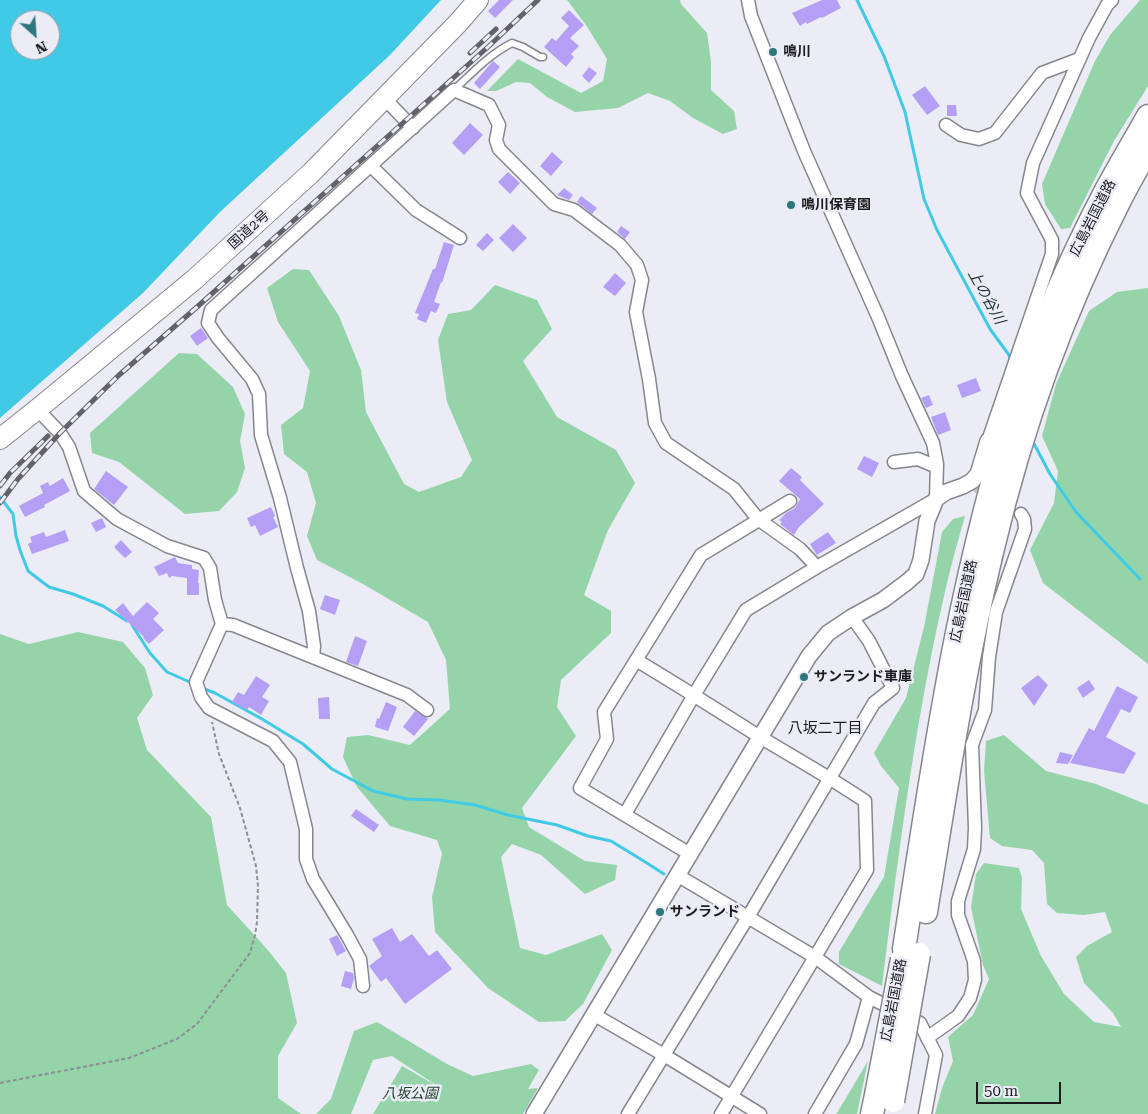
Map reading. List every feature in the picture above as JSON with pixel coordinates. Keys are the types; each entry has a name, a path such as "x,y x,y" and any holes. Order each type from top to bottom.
{"highway":[{"name":"国道2号","path":"0,439 195,279 311,173 459,22 478,0"},
{"name":"広島岩国道路","path":"911,951 923,830 955,643 976,544 990,490 1025,377 1068,268 1105,192 1148,116"},
{"name":"広島岩国道路","path":"883,1106 911,951 974,634 993,547 1020,449 1056,342 1083,275 1119,200 1148,150"}],"street":[{"path":"534,1114 809,656 828,633 883,600 916,574 927,521 936,499 937,467 933,443 804,151 751,16 748,0"},
{"path":"625,814 694,694 746,610 946,492 972,481 978,474 1052,254 1052,240 1027,193 1034,163 1089,38 1107,5 1112,0"},
{"path":"946,125 961,135 978,138 995,133 1042,74 1079,59"},
{"path":"313,657 314,646 309,611 280,498 261,435 259,394 252,379 208,323 212,310 454,90 489,105 499,125 496,140 499,149 554,204 574,210 620,245 638,265 642,280 636,312 649,379 655,423 666,443 734,489 758,519 800,549 817,567"},
{"path":"384,98 413,128"},
{"path":"371,166 416,210 460,238"},
{"path":"38,409 60,433 69,447 84,491 117,519 167,546 204,558 210,568 215,600 222,624 196,682 201,697 209,708 273,741 290,762 306,829 306,859 313,879 348,935 360,959 363,986"},
{"path":"894,462 918,459 937,467"},
{"path":"690,854 580,788 608,739 604,712 701,555 790,501"},
{"path":"928,1038 958,1016 970,998 975,980 974,961 958,916 958,901 974,849 972,745 985,710 989,657 996,612 1025,529 1024,519 1021,514"},
{"path":"628,1114 748,917 874,703 893,688 869,641 852,617"},
{"path":"222,624 233,625 407,695 428,710"},
{"path":"636,660 865,801 867,870 721,1114"},
{"path":"677,875 815,957 869,997 920,1023 936,1055 925,1114"},
{"path":"815,1114 856,1044 869,997"},
{"path":"593,1014 760,1114"}],"lane":[{"path":"454,90 481,65 512,43 543,57"}],"path":[{"path":"0,1084 130,1058 178,1039 196,1024 250,953 257,922 258,886 256,866 240,808 219,754 209,708"}],"green space":[{"path":"567,0 680,0 681,4 707,33 711,62 711,90 734,111 737,129 723,134 693,118 670,101 648,93 618,108 575,112 547,97 530,83 516,82 496,91 487,91 518,59 581,93 603,81 607,59 586,25"},
{"path":"1140,0 1148,0 1148,86 1114,141 1070,228 1061,229 1045,204 1042,184 1095,61 1110,35"},
{"path":"293,269 309,270 339,316 361,370 366,412 404,484 419,492 461,477 472,460 447,402 438,340 448,314 471,310 495,285 537,300 552,329 523,361 557,417 616,450 635,483 608,530 584,595 611,611 611,633 561,680 557,707 576,736 522,808 529,827 585,861 617,865 615,880 585,894 541,855 512,844 501,857 520,948 546,955 602,934 612,950 583,1004 565,1021 539,1022 488,988 435,932 432,897 442,854 437,840 390,826 357,787 343,757 347,737 368,735 410,745 450,709 446,660 428,622 317,560 307,536 316,503 307,472 284,454 281,425 303,408 310,371 278,322 267,288"},
{"path":"1148,288 1148,664 1043,583 1030,550 1054,503 1058,471 1042,436 1056,384 1089,311 1117,292"},
{"path":"179,353 197,354 233,387 245,414 240,441 245,468 237,492 219,511 185,514 119,462 92,453 90,433"},
{"path":"965,516 937,629 918,730 902,833 882,986 839,964 839,952 884,877 899,788 881,766 874,753 906,698 924,627 942,532 953,519"},
{"path":"78,632 123,642 145,668 153,695 137,718 147,750 211,817 227,905 286,973 297,1023 278,1056 278,1098 301,1114 0,1114 0,634 29,644"},
{"path":"1004,735 1046,771 1096,784 1148,805 1148,1114 935,1114 942,1088 953,1061 948,1037 973,1015 989,979 983,965 971,907 976,874 984,863 1019,868 1022,878 1021,909 1041,956 1064,994 1094,1022 1121,1027 1113,1013 1084,983 1076,957 1087,946 1112,932 1105,912 1084,915 1057,913 1047,904 1044,863 1032,850 1002,846 990,838 984,771 986,741"},
{"name":"八坂公園","path":"377,1022 447,1064 473,1076 531,1064 539,1070 528,1089 538,1088 523,1114 373,1114 402,1066 442,1089 392,1056 373,1060 351,1114 316,1114 331,1099 354,1031"},
{"path":"868,1061 857,1114 836,1114 837,1113"}],"water":[{"path":"0,0 441,0 390,55 220,212 143,293 0,418"}],"building":[{"path":"499,0 513,0 495,18 488,11"},
{"path":"822,0 837,0 841,8 822,18 807,24 806,22 800,26 792,13"},
{"path":"569,10 584,25 570,38 579,46 571,54 574,57 566,67 544,47 552,38 556,41 569,26 561,18"},
{"path":"493,61 500,67 480,89 474,83"},
{"path":"589,67 597,73 589,83 582,76"},
{"path":"925,86 940,106 927,115 912,95"},
{"path":"947,105 956,105 957,116 947,116"},
{"path":"470,123 483,135 464,155 452,143"},
{"path":"552,152 563,162 551,176 540,166"},
{"path":"508,172 520,183 510,194 498,182"},
{"path":"564,188 573,195 569,200 557,195"},
{"path":"581,196 597,208 592,214 577,202"},
{"path":"513,224 527,238 513,252 499,238"},
{"path":"621,226 630,232 625,239 617,232"},
{"path":"487,233 494,240 483,251 476,245"},
{"path":"444,242 454,245 434,302 440,304 436,313 431,311 426,323 417,319 419,314 415,313 433,269 435,269"},
{"path":"615,273 626,283 615,296 603,287"},
{"path":"201,328 208,338 197,346 190,336"},
{"path":"976,378 981,391 962,398 957,385"},
{"path":"929,395 933,405 926,408 921,398"},
{"path":"945,412 951,430 938,435 931,417"},
{"path":"864,456 879,463 872,477 857,469"},
{"path":"791,468 802,477 800,480 824,504 799,527 794,535 780,524 782,522 779,520 795,508 800,499 779,481"},
{"path":"106,471 128,487 114,505 94,489"},
{"path":"63,478 70,491 25,517 19,506 43,493 40,486 48,482 50,486"},
{"path":"271,507 278,527 260,536 255,525 251,527 247,518"},
{"path":"102,518 106,527 96,532 91,523"},
{"path":"65,530 69,541 32,554 28,544 32,542 30,537 44,532 46,537"},
{"path":"828,532 836,543 817,555 810,544"},
{"path":"121,540 132,552 125,558 114,547"},
{"path":"175,557 178,563 192,565 192,569 199,570 199,595 187,595 187,578 172,576 169,578 167,573 159,576 154,567"},
{"path":"325,595 340,600 335,615 320,609"},
{"path":"147,602 159,613 153,619 164,630 149,644 115,610 123,603 133,616"},
{"path":"355,636 367,641 358,666 346,662"},
{"path":"1038,675 1048,685 1034,706 1021,688"},
{"path":"256,676 270,685 262,697 269,701 261,715 249,707 247,710 232,702 238,692 244,695"},
{"path":"1089,680 1095,689 1083,698 1077,688"},
{"path":"1117,686 1138,697 1130,713 1121,709 1106,737 1136,753 1124,774 1070,763 1089,728 1094,731"},
{"path":"329,697 330,719 319,719 318,698"},
{"path":"386,702 397,707 388,731 375,727 377,718 379,719"},
{"path":"415,711 428,719 414,736 403,727"},
{"path":"1060,752 1073,755 1068,764 1056,763"},
{"path":"356,809 379,825 374,832 351,816"},
{"path":"392,928 400,942 412,934 429,956 437,950 452,969 405,1004 386,978 381,982 369,966 382,956 372,939"},
{"path":"337,935 346,951 337,956 329,939"},
{"path":"345,971 353,973 354,978 351,989 341,986"}],"waterway":[{"name":"上の谷川","path":"857,0 884,56 905,112 924,199 937,230 990,329 1009,355 1010,360"},
{"name":"上の谷川","path":"1032,440 1050,474 1076,512 1140,579"},
{"path":"0,497 13,514 16,536 28,571 49,587 103,606 127,621"},
{"path":"132,625 150,653 167,672 192,683"},
{"path":"202,688 215,693 262,719 303,744 332,769 373,791 407,799 439,800 475,805 508,815 557,825 588,836 611,841 664,874"}],"tunnel":[{"path":"972,481 979,488 1021,514"}],"railway":[{"path":"0,503 18,479 60,433 118,376 489,46 538,0"},
{"path":"470,53 496,29"},
{"path":"0,486 10,473 48,436"}],"place":[{"name":"鳴川","path":"773,52"},
{"name":"鳴川保育園","path":"791,205"},
{"name":"サンランド車庫","path":"804,677"},
{"name":"サンランド","path":"660,912"}],"district":[{"name":"八坂二丁目","path":"825,729"}]}
